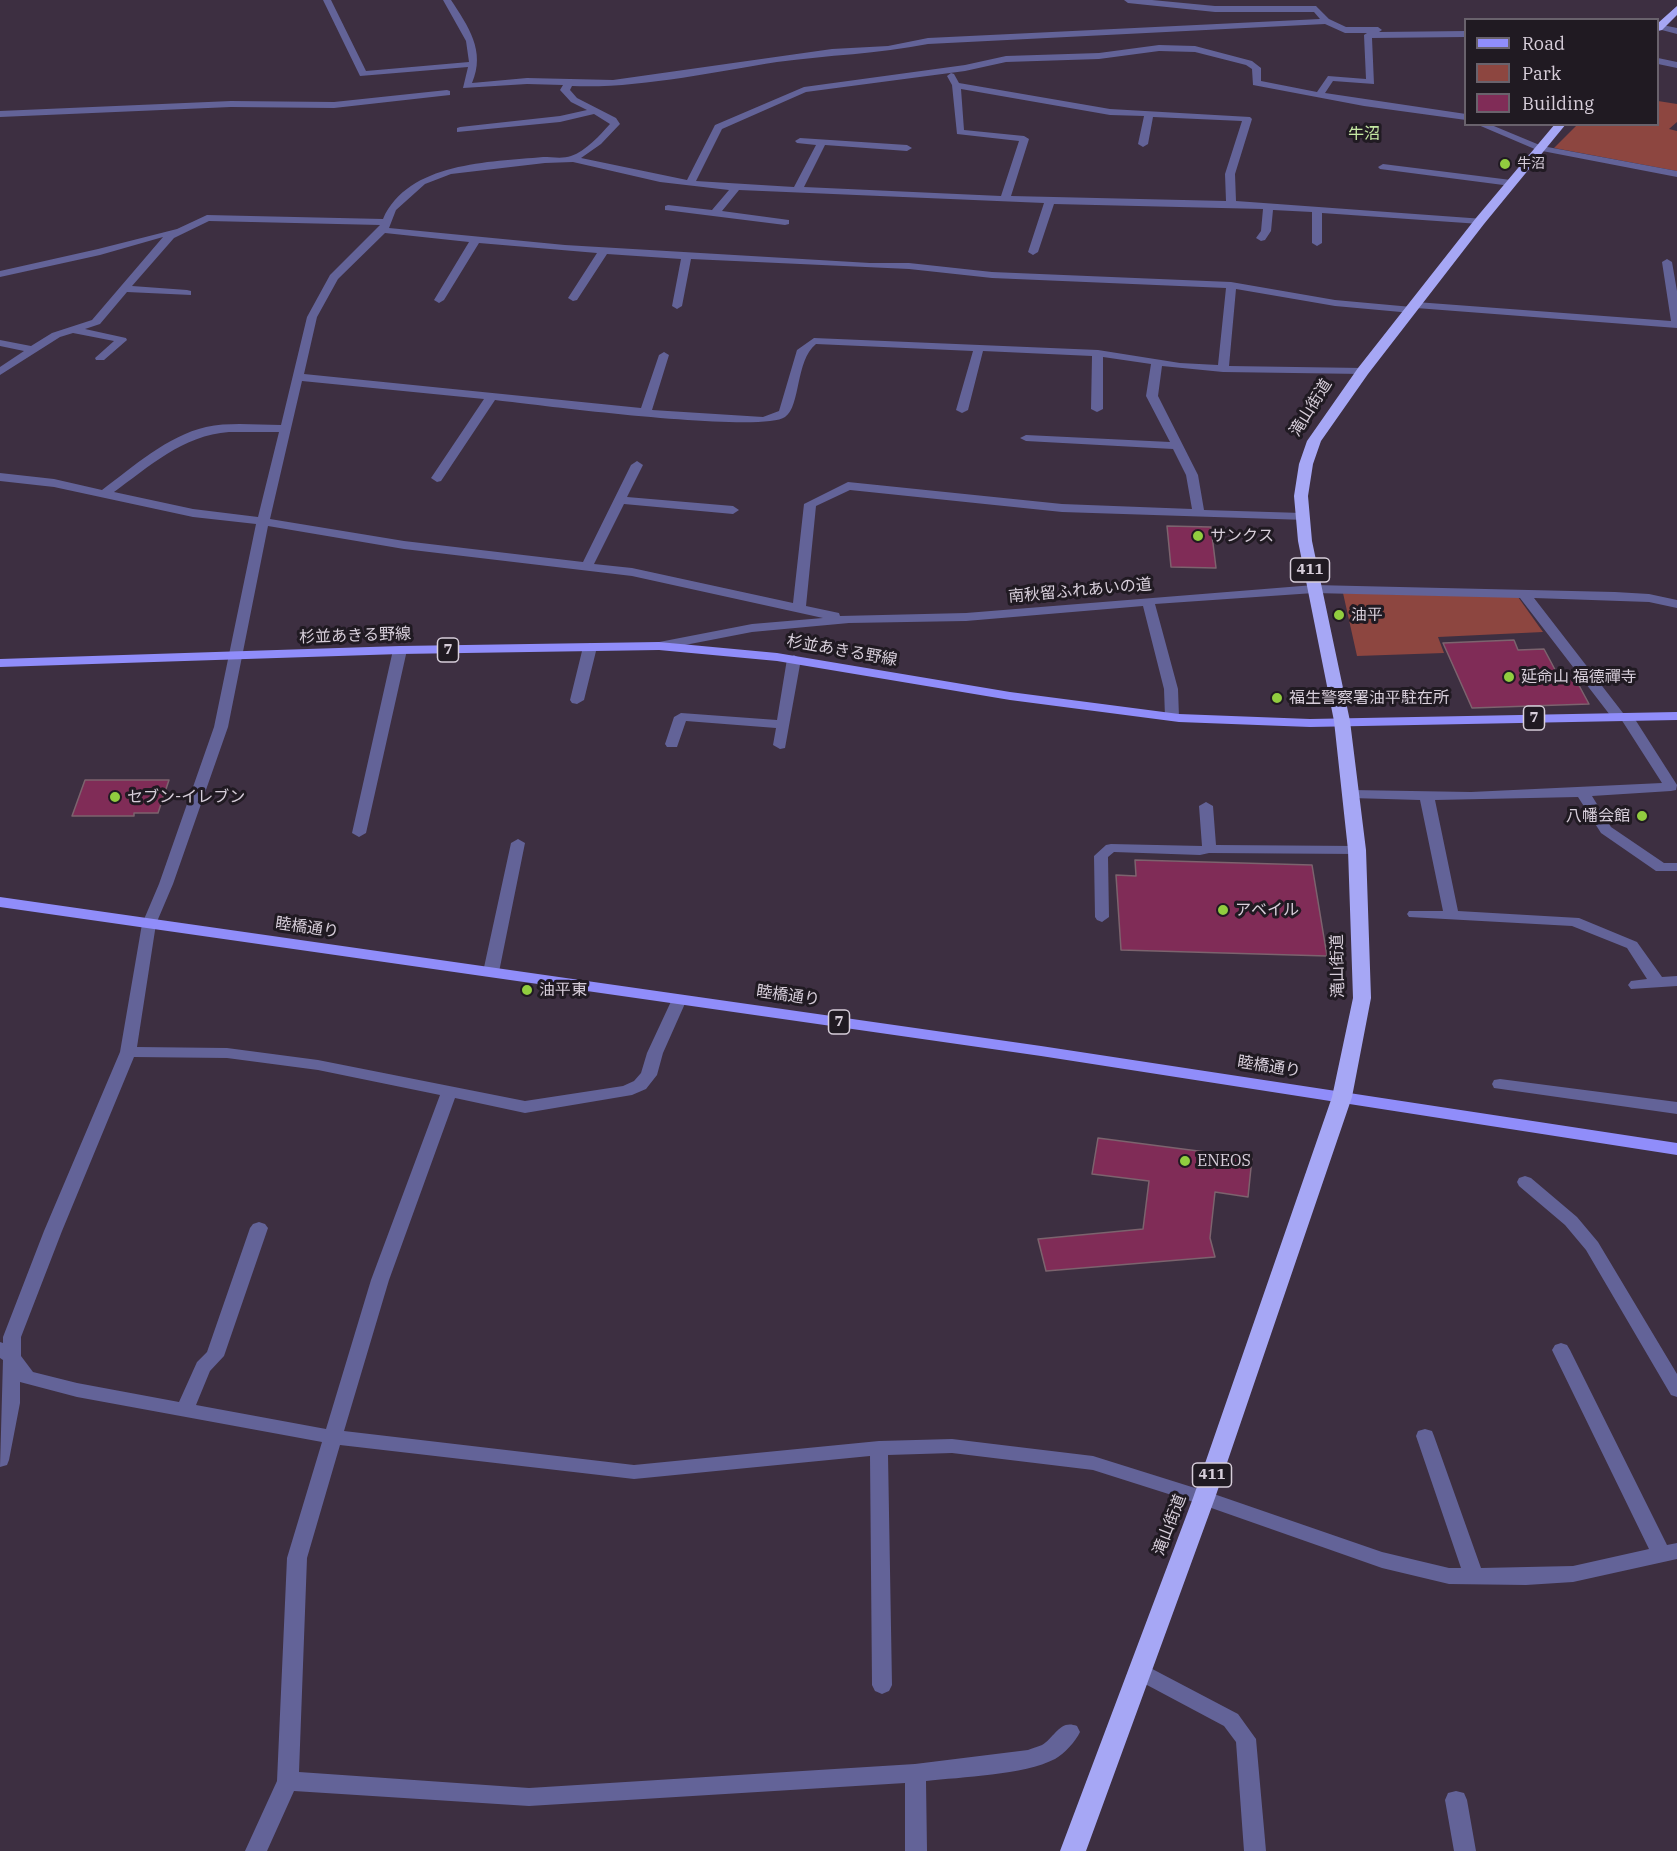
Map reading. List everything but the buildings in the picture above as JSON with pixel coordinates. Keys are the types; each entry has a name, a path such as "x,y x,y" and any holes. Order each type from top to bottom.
{"highway":[{"path":"1659,27 1677,9"},
{"name":"滝山街道","path":"1073,1851 1204,1498 1342,1097 1362,998 1357,850 1342,721 1314,589 1302,517 1301,496 1306,464 1314,441 1363,371 1480,221 1559,126"}],"main road":[{"name":"杉並あきる野線","path":"0,663 400,650 658,646 794,660 1010,696 1172,717 1261,722 1677,716"},
{"name":"睦橋通り","path":"0,902 679,999 1677,1149"}],"street":[{"path":"327,0 363,74 473,64"},
{"path":"447,0 472,42 474,73 466,86 527,81 613,83 832,52 888,50 951,39 1326,21"},
{"path":"1128,0 1215,9 1317,9 1326,21 1345,30 1456,30 1464,32"},
{"path":"1659,28 1677,31"},
{"path":"1319,95 1331,78 1371,82 1368,35 1464,33"},
{"path":"690,183 718,127 804,90 1006,59 1099,56 1144,49 1195,50 1249,63 1257,68 1256,83 1464,117"},
{"path":"1659,61 1677,65"},
{"path":"951,69 956,85 960,132 1024,139 1005,198"},
{"path":"569,83 565,90 574,100 613,120 615,124 598,142 573,159"},
{"path":"956,85 1110,112 1247,119 1230,174 1231,204"},
{"path":"0,114 231,104 334,105 447,93"},
{"path":"460,130 560,119 595,111"},
{"path":"1143,144 1149,114"},
{"path":"1485,126 1540,148 1677,174"},
{"path":"800,141 907,148"},
{"path":"798,189 822,143"},
{"path":"0,1460 11,1403 5,1353 128,1053 149,924 166,884 221,727 263,522 312,317 334,277 384,226 392,209 422,182 449,171 573,159 690,183 737,187 1050,200 1231,204 1480,221"},
{"path":"1383,167 1511,183"},
{"path":"715,213 737,187"},
{"path":"1033,252 1050,200"},
{"path":"1262,238 1266,231 1268,207"},
{"path":"668,208 784,222"},
{"path":"1317,210 1317,243"},
{"path":"0,372 56,335 96,322 170,236 207,218 384,226 475,241 603,251 870,266 909,266 992,275 1231,285 1335,303 1677,324 1667,262"},
{"path":"0,274 100,252 183,230"},
{"path":"439,300 475,241"},
{"path":"573,298 603,251"},
{"path":"677,306 687,256"},
{"path":"1223,369 1231,285"},
{"path":"124,289 187,293"},
{"path":"71,330 122,340 100,358"},
{"path":"299,377 646,412 763,420 776,418 784,412 802,350 814,341 1098,354 1157,363 1223,369 1363,371"},
{"path":"0,343 33,350"},
{"path":"962,410 979,347"},
{"path":"1097,409 1098,354"},
{"path":"646,412 664,355"},
{"path":"1157,363 1152,396 1192,475 1198,514"},
{"path":"437,478 492,396"},
{"path":"104,494 169,449 199,433 286,428"},
{"path":"1026,438 1177,446"},
{"path":"587,566 637,465"},
{"path":"0,477 54,483 193,513 404,545 632,572 849,619"},
{"path":"799,609 810,504 848,486 1062,508 1302,517"},
{"path":"620,500 733,510"},
{"name":"南秋留ふれあいの道","path":"849,619 966,616 1314,589 1615,596 1649,598 1677,604"},
{"path":"1351,794 1427,798 1584,793 1671,787 1622,716 1524,594"},
{"path":"1148,602 1171,689 1172,717"},
{"path":"658,646 752,628 849,619"},
{"path":"577,700 590,647"},
{"path":"358,833 400,650"},
{"path":"780,745 794,660"},
{"path":"672,744 681,717 783,724"},
{"path":"1584,793 1606,830 1661,868 1677,867"},
{"path":"1427,798 1452,916"},
{"path":"1206,806 1209,849"},
{"path":"491,972 518,843"},
{"path":"1102,917 1101,856 1112,848 1200,851 1209,849 1357,850"},
{"path":"1414,914 1574,921 1632,945 1658,983"},
{"path":"1636,985 1677,981"},
{"path":"128,1053 238,1054 318,1065 525,1107 626,1091 640,1085 650,1075 655,1053 679,999"},
{"path":"1500,1084 1677,1108"},
{"path":"256,1851 288,1781 297,1558 380,1280 449,1092"},
{"path":"1525,1182 1571,1221 1592,1246 1677,1390"},
{"path":"184,1410 203,1367 215,1356 259,1228"},
{"path":"5,1353 27,1377 77,1390 332,1437 634,1472 879,1448 952,1446 1093,1463 1204,1498 1382,1560 1449,1576 1573,1574 1669,1553 1561,1350"},
{"path":"1425,1436 1474,1577"},
{"path":"879,1448 882,1685"},
{"path":"1139,1671 1232,1720 1246,1738 1255,1851"},
{"path":"288,1781 529,1797 915,1773 1028,1759 1049,1752 1070,1732"},
{"path":"915,1773 916,1851"},
{"path":"1456,1800 1465,1851"}],"green space":[{"path":"1659,101 1677,104 1677,122 1669,129 1677,131 1677,171 1554,148 1576,126 1659,126"},
{"path":"1343,593 1518,597 1543,632 1438,637 1444,653 1357,656"}],"place":[{"name":"牛沼","path":"1505,164"},
{"name":"サンクス","path":"1198,536"},
{"name":"油平","path":"1339,615"},
{"name":"延命山 福德禪寺","path":"1509,677"},
{"name":"福生警察署油平駐在所","path":"1277,698"},
{"name":"セブン-イレブン","path":"115,797"},
{"name":"八幡会館","path":"1642,816"},
{"name":"アベイル","path":"1223,910"},
{"name":"油平東","path":"527,990"},
{"name":"ENEOS","path":"1185,1161"}],"district":[{"name":"牛沼","path":"1364,134"}]}
